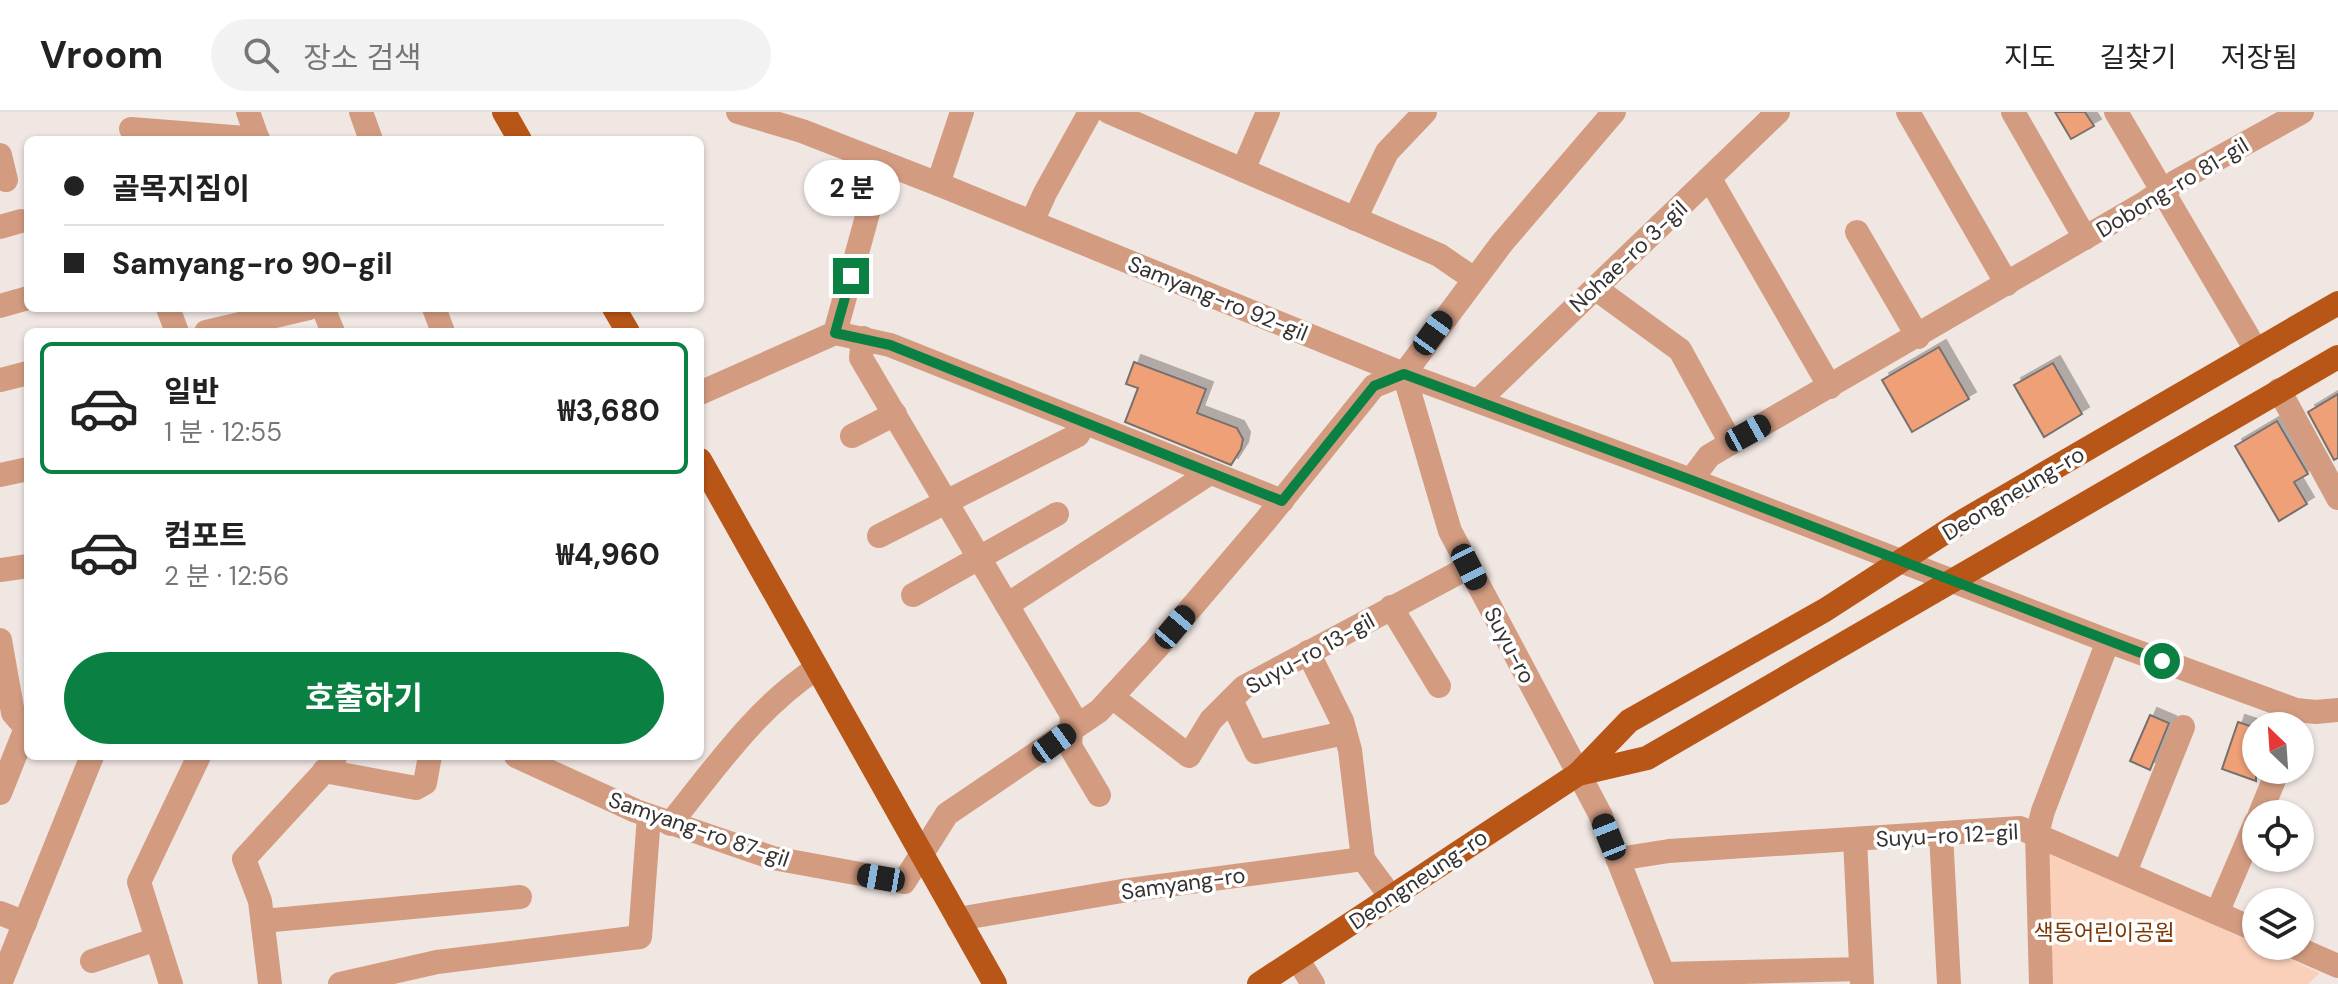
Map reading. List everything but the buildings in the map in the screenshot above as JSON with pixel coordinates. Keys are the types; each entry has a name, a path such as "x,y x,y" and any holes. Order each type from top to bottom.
{"main road":[{"path":"504,112 518,136"},
{"name":"Deongneung-ro","path":"1259,984 1578,774 1629,721 1812,617 1958,524 2338,303"},
{"name":"Deongneung-ro","path":"1578,774 1647,758 2338,357"},
{"path":"704,467 995,984"}],"street":[{"path":"248,112 257,136"},
{"path":"361,112 370,136"},
{"name":"Samyang-ro 92-gil","path":"738,112 803,121 882,162 1404,374 1691,480 2285,712"},
{"path":"938,184 962,112"},
{"path":"1032,222 1090,112"},
{"path":"1109,112 1439,255 1474,279"},
{"path":"1243,170 1268,112"},
{"path":"921,852 947,814 1099,711 1282,501 1374,386 1404,374 1474,279 1614,112"},
{"name":"Nohae-ro 3-gil","path":"1478,401 1778,112"},
{"path":"1908,112 2007,284"},
{"name":"Dobong-ro 81-gil","path":"2013,112 2085,238"},
{"path":"2116,112 2256,350"},
{"name":"Dobong-ro 81-gil","path":"1691,480 1709,456 2302,112"},
{"path":"1355,219 1387,152 1415,115"},
{"path":"131,127 219,136"},
{"path":"0,155 6,180"},
{"path":"835,333 882,162"},
{"path":"1710,179 1830,387"},
{"path":"1857,232 1918,337"},
{"path":"1595,288 1680,350 1731,443"},
{"path":"0,306 24,299"},
{"path":"237,328 295,312"},
{"path":"704,391 835,333 863,338 890,345 1282,501"},
{"path":"863,338 861,358 1072,715 1070,746 1099,795"},
{"path":"0,380 24,374"},
{"name":"Suyu-ro","path":"1404,374 1450,531 1600,814 1666,979 1861,976"},
{"path":"2279,390 2338,498"},
{"path":"852,436 895,414"},
{"path":"879,536 1078,435 1083,423"},
{"path":"0,475 24,470"},
{"path":"1007,605 1210,473"},
{"path":"913,595 1057,514"},
{"path":"0,570 24,567"},
{"name":"Suyu-ro 13-gil","path":"1112,697 1189,756 1211,720 1244,687 1469,567"},
{"name":"Suyu-ro 13-gil","path":"1391,607 1439,686"},
{"path":"0,640 14,713"},
{"path":"2041,984 2037,834 2108,641"},
{"path":"1308,652 1350,750 1363,859 1391,897"},
{"path":"350,983 437,962 640,937 660,820 762,711 790,685 817,668"},
{"name":"Suyu-ro 13-gil","path":"1231,700 1256,752 1345,733"},
{"path":"2314,715 2338,710"},
{"path":"2125,872 2183,727"},
{"path":"0,793 24,733"},
{"path":"0,984 90,760"},
{"path":"171,984 139,882 197,760"},
{"path":"270,984 260,901 244,859 329,764 416,788 425,783 429,760"},
{"name":"Samyang-ro 87-gil","path":"525,760 660,820 773,858 904,882 921,852"},
{"name":"Suyu-ro 12-gil","path":"1618,859 1669,851 2020,828 2242,924"},
{"path":"1941,834 1949,984"},
{"path":"1855,840 1861,976"},
{"path":"2217,913 2242,855"},
{"name":"Samyang-ro","path":"958,919 1122,891 1363,859"},
{"path":"263,921 520,897"},
{"path":"0,913 25,923"},
{"path":"92,961 157,939"},
{"path":"2314,958 2335,970"},
{"path":"1298,960 1313,984"}],"green space":[{"name":"색동어린이공원","path":"2045,848 2242,938 2242,960 2291,960 2320,973 2308,984 2051,984"}],"route":[{"path":"851,276 835,333 890,345 1282,501 1374,386 1404,374 1691,480 2162,661"}]}
